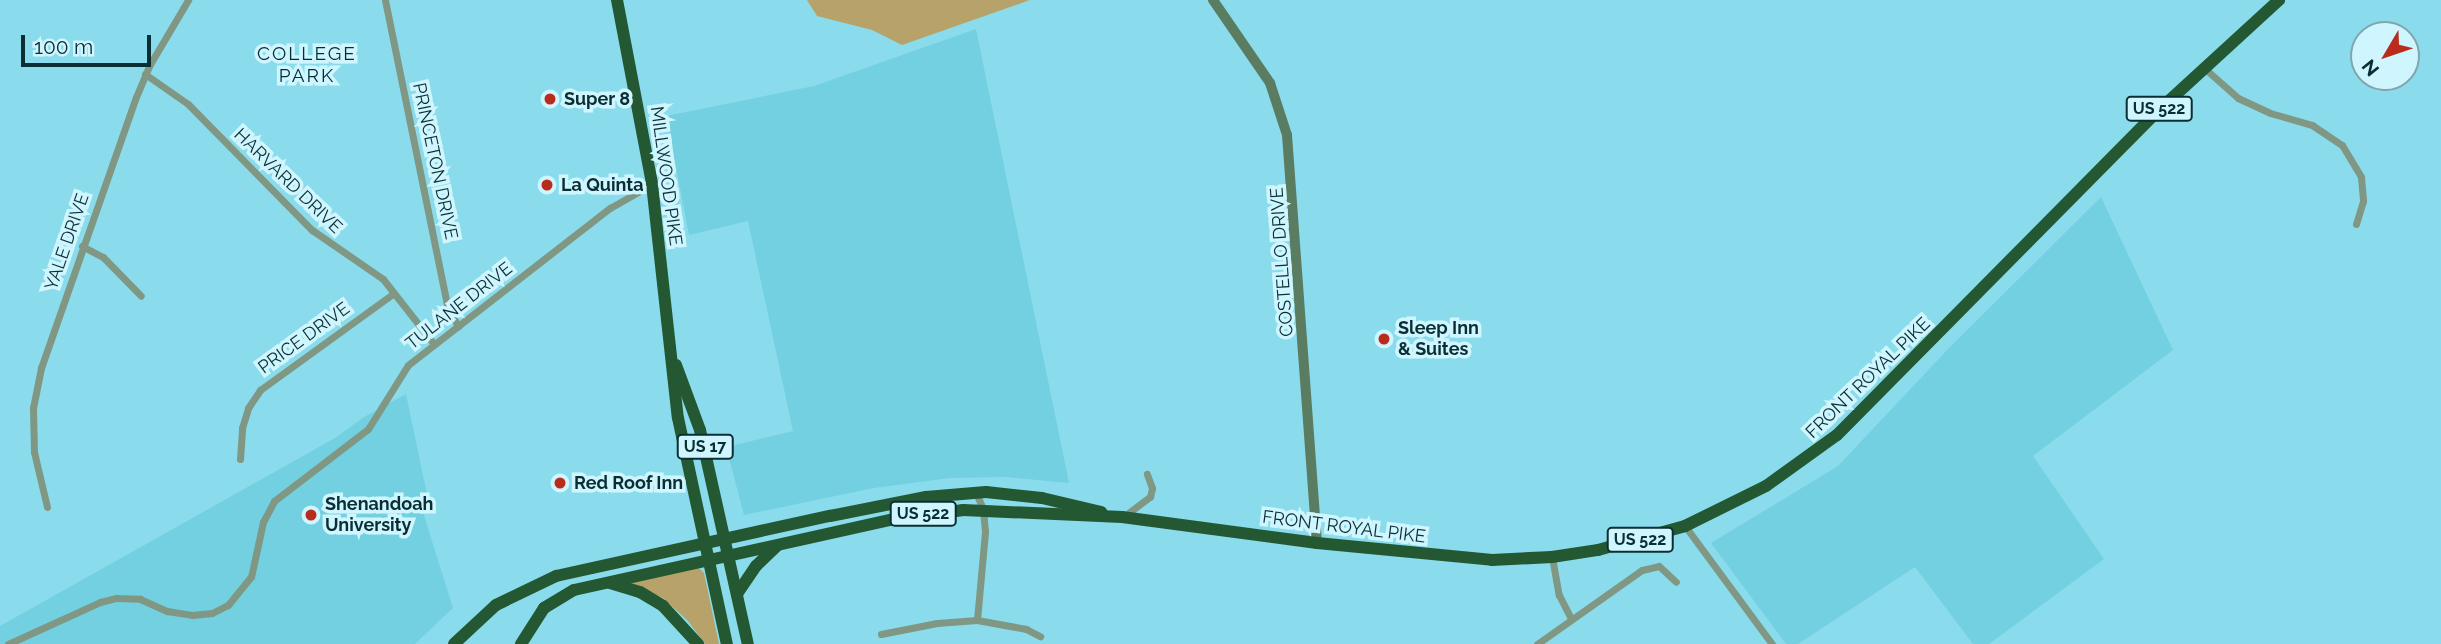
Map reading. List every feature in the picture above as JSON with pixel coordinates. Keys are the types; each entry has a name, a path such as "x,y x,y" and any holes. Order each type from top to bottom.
{"highway":[{"name":"MILLWOOD PIKE","path":"617,0 652,184 678,421 727,644"},
{"name":"FRONT ROYAL PIKE","path":"520,644 535,618 554,600 574,590 918,515 983,509 1122,517 1459,559 1552,557 1631,543 1685,526 1775,481 1847,426 2203,67 2279,0"},
{"name":"MILLWOOD PIKE","path":"673,359 701,430 747,644"},
{"name":"FRONT ROYAL PIKE","path":"454,644 483,615 539,582 592,566 917,499 976,493 1042,498 1122,517"},
{"path":"737,594 756,566 778,545"},
{"path":"606,582 657,601 684,626 698,644"}],"street":[{"name":"YALE DRIVE","path":"47,507 34,452 36,388 82,246 145,74 188,0"},
{"name":"PRINCETON DRIVE","path":"385,0 447,304 458,327"},
{"name":"COSTELLO DRIVE","path":"1213,0 1266,76 1276,97 1287,135 1317,542"},
{"path":"2203,67 2238,98 2270,113 2312,125 2342,145 2361,177 2362,201 2356,224"},
{"name":"HARVARD DRIVE","path":"145,74 188,104 312,230 383,279 434,344"},
{"name":"TULANE DRIVE","path":"8,644 100,602 134,598 167,611 192,615 212,613 228,605 251,577 263,522 274,501 368,429 381,412 400,374 434,344 610,208 652,184"},
{"path":"82,246 103,257 141,296"},
{"name":"PRICE DRIVE","path":"240,459 241,435 248,408 260,390 394,293"},
{"path":"1122,517 1150,497 1152,488 1147,474"},
{"path":"976,493 983,509 985,532 977,620"},
{"path":"1685,526 1772,644"},
{"path":"1552,557 1559,595 1571,619"},
{"path":"1537,644 1629,577 1654,565 1664,568 1676,582"},
{"path":"881,634 937,623 977,620 1026,628 1040,636"}],"shaded area":[{"path":"807,0 1030,0 902,45 872,30 817,16"},
{"path":"976,29 1069,483 1005,477 950,478 874,488 744,515 726,447 793,431 748,221 689,235 666,116 814,86"},
{"path":"2101,197 2173,350 2033,456 2104,559 1989,644 1973,644 1915,567 1798,644 1786,644 1711,543 1838,466 1949,348"},
{"name":"Shenandoah University","path":"406,394 429,504 422,509 453,608 415,644 0,644 0,626 335,438 364,417"},
{"path":"698,567 704,573 719,644 705,644 688,621 663,598 629,582"}],"place":[{"name":"Super 8","path":"550,99"},
{"name":"La Quinta","path":"547,185"},
{"name":"Sleep Inn & Suites","path":"1384,339"},
{"name":"Red Roof Inn","path":"560,483"},
{"name":"Shenandoah University","path":"311,515"}],"district":[{"name":"COLLEGE PARK","path":"307,65"}]}
